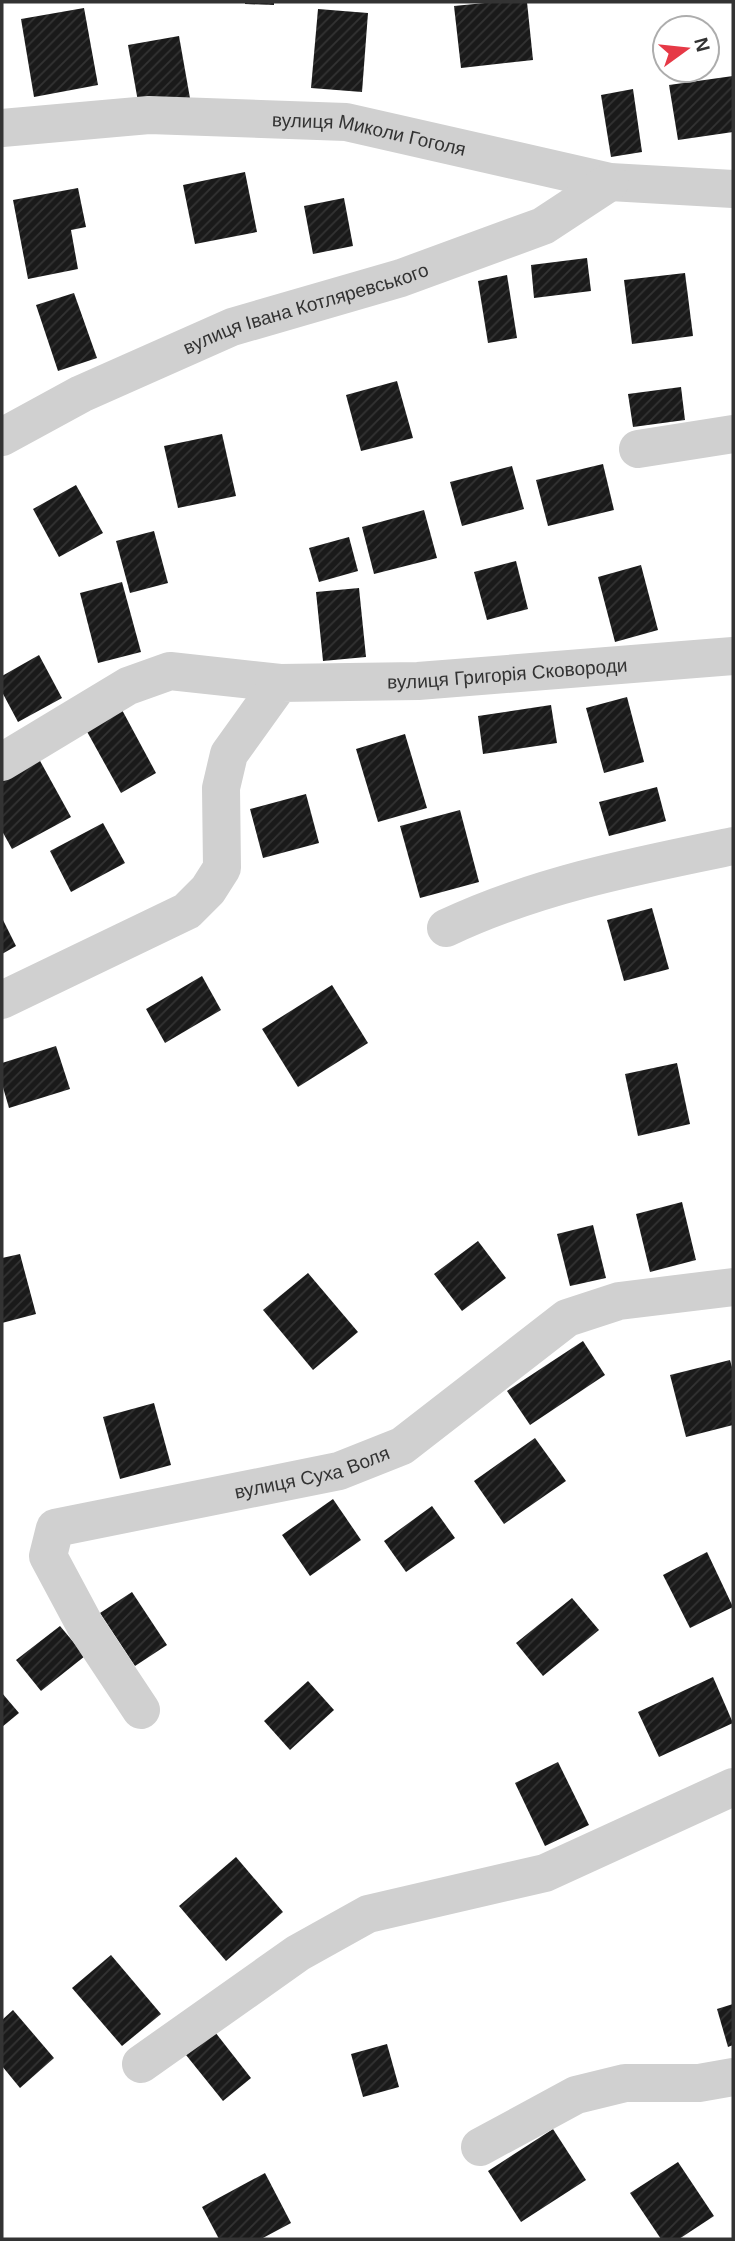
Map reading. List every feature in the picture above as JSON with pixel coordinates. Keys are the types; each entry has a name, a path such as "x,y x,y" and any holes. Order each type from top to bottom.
{"street":[{"name":"вулиця Миколи Гоголя","path":"2,128 149,115 346,121 610,182 733,188"},
{"name":"вулиця Івана Котляревського","path":"2,438 80,394 232,327 401,278 544,226 610,182"},
{"path":"638,449 733,434"},
{"name":"вулиця Григорія Сковороди","path":"2,762 128,686 170,671 280,683 418,681 733,656"},
{"path":"2,1000 187,911 208,890 222,868 221,789 229,754 280,683"},
{"path":"446,928 546,889 642,864 733,846"},
{"name":"вулиця Суха Воля","path":"141,1710 86,1628 48,1556 55,1528 339,1471 402,1446 567,1318 619,1301 733,1287"},
{"path":"141,2064 298,1954 368,1914 545,1873 733,1787"},
{"path":"480,2147 576,2095 625,2083 699,2083 733,2077"}],"building":[{"path":"274,2 274,5 245,4"},
{"path":"527,2 533,60 461,68 454,6"},
{"path":"84,8 98,85 34,97 21,19"},
{"path":"318,9 368,13 362,92 311,88"},
{"path":"179,36 191,104 140,113 128,45"},
{"path":"733,76 733,132 678,140 669,85 721,84 721,78"},
{"path":"633,89 642,152 611,157 601,95"},
{"path":"245,172 257,232 195,244 183,185"},
{"path":"78,188 86,227 71,230 78,269 28,279 13,200"},
{"path":"344,198 353,246 313,254 304,206"},
{"path":"587,258 591,291 534,298 531,265"},
{"path":"685,273 693,336 632,344 624,280"},
{"path":"507,275 517,338 488,343 478,281"},
{"path":"74,293 97,358 58,371 36,305"},
{"path":"397,381 413,438 361,451 346,395"},
{"path":"681,387 685,420 633,427 628,394"},
{"path":"222,434 236,496 178,508 164,446"},
{"path":"603,464 614,510 548,526 536,480"},
{"path":"512,466 524,509 462,526 450,482"},
{"path":"76,485 103,533 59,557 33,509"},
{"path":"424,510 437,558 374,574 362,527"},
{"path":"154,531 168,583 130,593 116,541"},
{"path":"349,537 358,571 319,582 309,548"},
{"path":"516,561 528,609 487,620 474,572"},
{"path":"641,565 658,630 615,642 598,577"},
{"path":"122,582 141,652 98,663 80,593"},
{"path":"359,588 366,657 323,661 316,592"},
{"path":"39,655 62,698 18,722 2,692 2,676"},
{"path":"627,697 644,762 604,773 586,708"},
{"path":"551,705 557,743 483,754 478,716"},
{"path":"121,708 156,773 121,793 85,728"},
{"path":"405,734 427,808 378,822 356,749"},
{"path":"39,759 71,817 12,849 2,831 2,780"},
{"path":"657,787 666,821 609,836 599,802"},
{"path":"306,794 319,843 263,858 250,809"},
{"path":"460,810 479,882 420,898 400,826"},
{"path":"103,823 125,863 71,892 50,851"},
{"path":"652,908 669,969 624,981 607,920"},
{"path":"2,918 16,946 2,954"},
{"path":"202,976 221,1010 165,1043 146,1009"},
{"path":"332,985 368,1043 298,1087 262,1029"},
{"path":"56,1046 70,1089 9,1108 2,1084 2,1063"},
{"path":"677,1063 690,1124 638,1136 625,1074"},
{"path":"682,1202 696,1260 650,1272 636,1214"},
{"path":"593,1225 606,1278 570,1286 557,1234"},
{"path":"478,1241 506,1278 462,1311 434,1274"},
{"path":"20,1254 36,1314 2,1323 2,1258"},
{"path":"308,1273 358,1332 313,1370 263,1310"},
{"path":"583,1341 605,1375 530,1425 507,1391"},
{"path":"730,1360 733,1371 733,1425 686,1437 670,1375"},
{"path":"154,1403 171,1465 120,1479 103,1417"},
{"path":"535,1438 566,1481 504,1524 474,1481"},
{"path":"333,1499 361,1540 310,1576 282,1535"},
{"path":"432,1506 455,1538 406,1572 384,1541"},
{"path":"707,1552 733,1607 690,1628 663,1575"},
{"path":"132,1592 167,1645 135,1666 100,1613"},
{"path":"572,1598 599,1630 543,1676 516,1643"},
{"path":"60,1626 85,1656 41,1691 16,1660"},
{"path":"713,1677 733,1723 659,1757 638,1712"},
{"path":"308,1681 334,1710 290,1750 264,1721"},
{"path":"2,1693 19,1713 2,1727"},
{"path":"558,1762 589,1825 545,1846 515,1783"},
{"path":"236,1857 283,1912 226,1961 179,1906"},
{"path":"111,1955 161,2014 122,2046 72,1988"},
{"path":"733,2004 733,2045 728,2047 717,2009"},
{"path":"13,2010 54,2058 20,2088 2,2066 2,2020"},
{"path":"215,2032 251,2078 223,2101 186,2055"},
{"path":"387,2044 399,2087 363,2097 351,2054"},
{"path":"553,2129 586,2180 521,2222 488,2171"},
{"path":"678,2162 714,2216 679,2239 661,2239 630,2193"},
{"path":"265,2173 291,2223 261,2239 219,2239 202,2207"}]}
